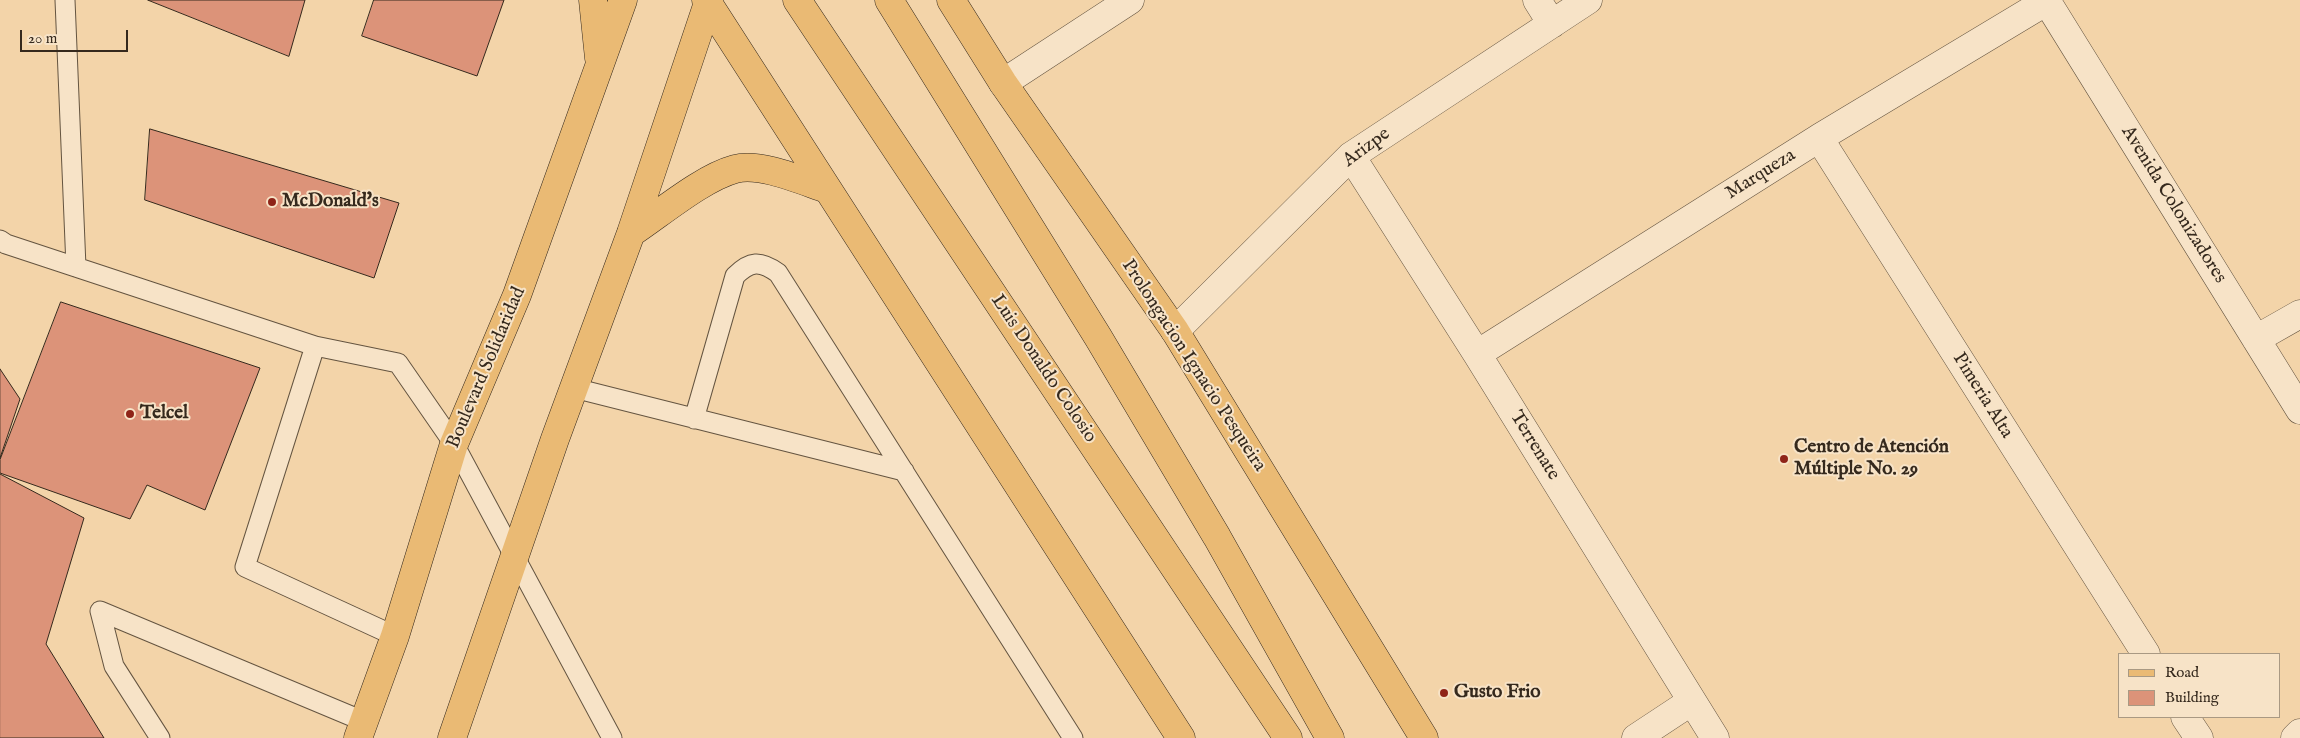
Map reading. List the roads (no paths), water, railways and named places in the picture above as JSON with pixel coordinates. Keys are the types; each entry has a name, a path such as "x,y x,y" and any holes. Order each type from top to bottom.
{"main road":[{"path":"593,0 600,66"},
{"name":"Boulevard Solidaridad","path":"360,729 395,636 454,444 517,295 623,0"},
{"name":"Luis Donaldo Colosio","path":"797,0 1288,738"},
{"path":"889,0 1113,362 1216,536 1330,738"},
{"name":"Prolongacion Ignacio Pesqueira","path":"951,0 1003,83 1175,331 1424,738"},
{"path":"708,1 827,189 1182,738"},
{"path":"452,738 574,388 631,233 708,1"},
{"path":"631,233 711,179 736,168 761,170 827,189"}],"street":[{"path":"1003,83 1130,0"},
{"path":"1537,0 1552,24"},
{"name":"Arizpe","path":"1175,331 1350,156 1588,0"},
{"name":"Marqueza","path":"1477,354 1819,138 2047,0"},
{"name":"Avenida Colonizadores","path":"2047,0 2300,410"},
{"name":"Pimeria Alta","path":"1819,138 2145,653"},
{"name":"Terrenate","path":"1350,156 1477,354 1715,738"},
{"path":"2256,339 2300,314"},
{"path":"1636,738 1692,701"},
{"path":"2186,718 2199,738"},
{"path":"2295,738 2300,733"}],"lane":[{"path":"65,0 76,267"},
{"path":"0,240 315,346 398,363 454,444 612,738"},
{"path":"694,419 735,276 744,267 756,263 768,266 778,273 1073,738"},
{"path":"315,346 245,567 395,636"},
{"path":"574,388 904,471"},
{"path":"160,738 114,666 100,611 360,729"}],"place":[{"name":"McDonald's","path":"272,202"},
{"name":"Telcel","path":"130,414"},
{"name":"Centro de Atención Múltiple No. 29","path":"1784,459"},
{"name":"Gusto Frio","path":"1444,693"}]}
